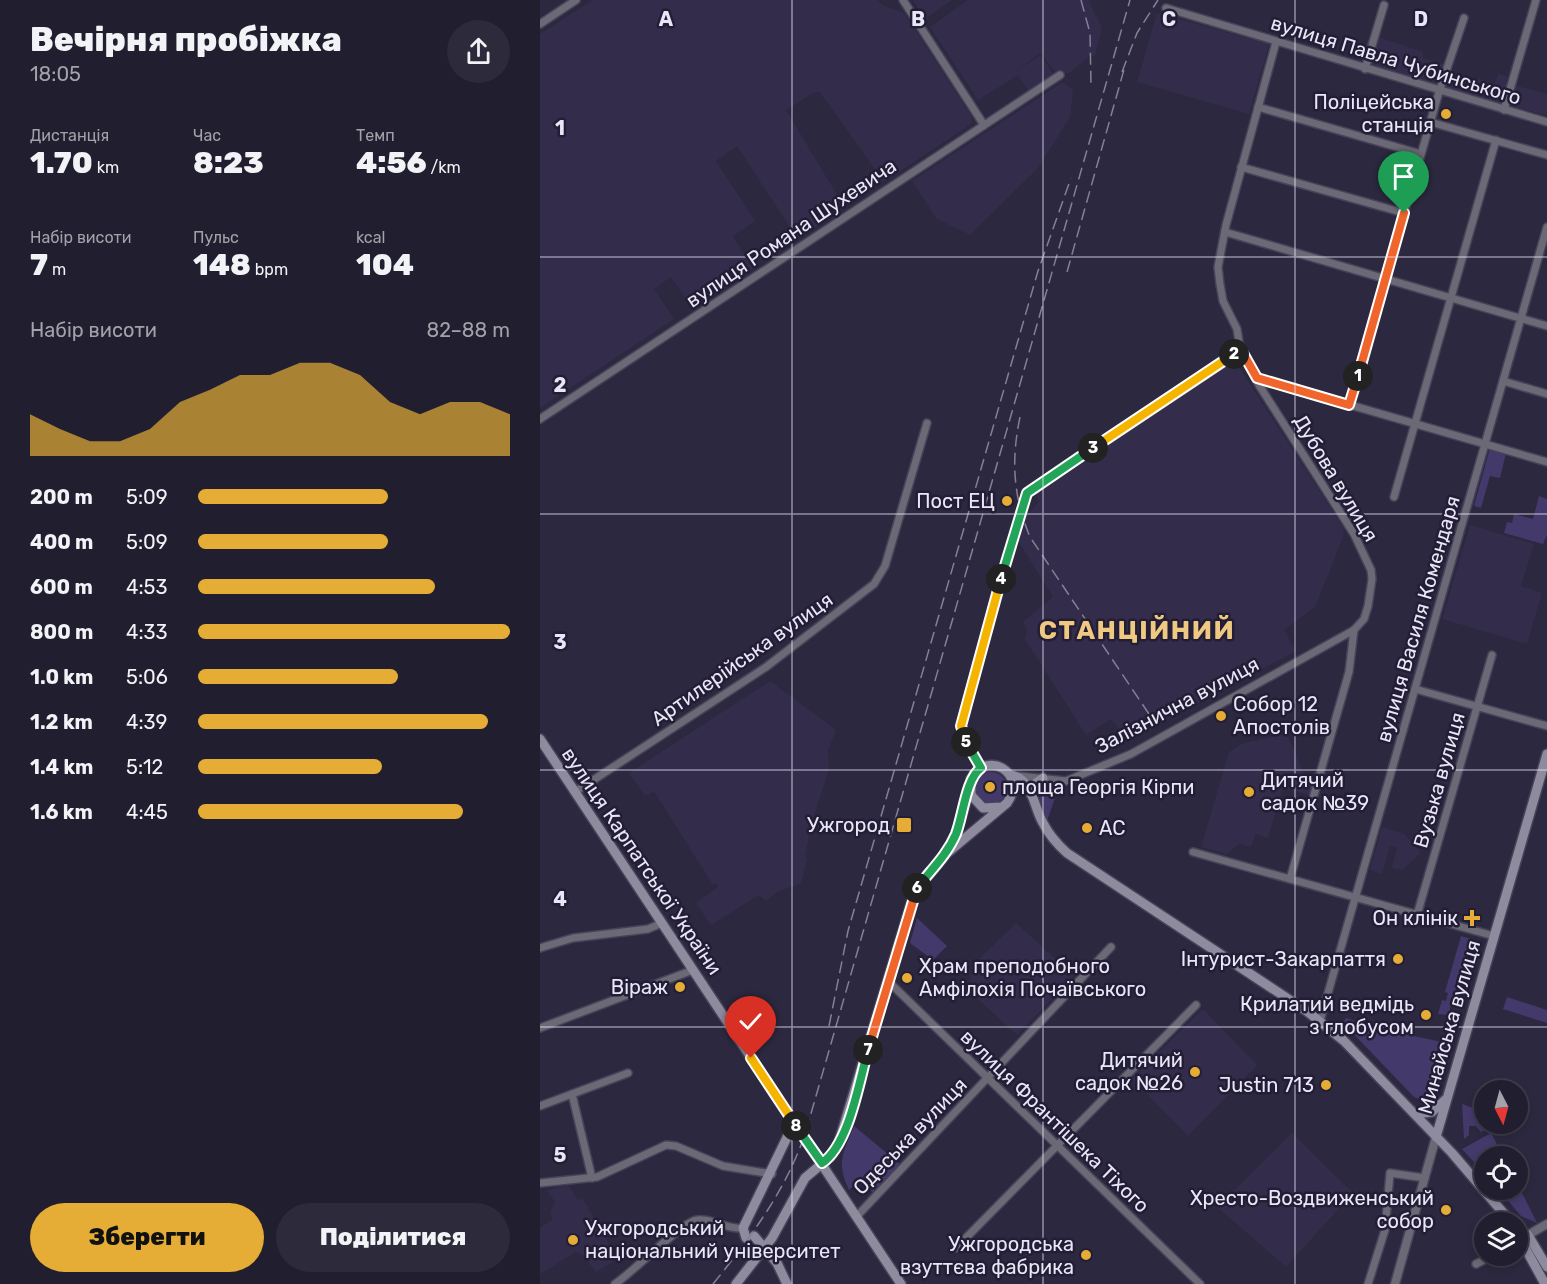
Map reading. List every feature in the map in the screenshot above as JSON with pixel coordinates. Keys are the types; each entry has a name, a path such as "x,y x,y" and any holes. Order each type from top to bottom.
{"main road":[{"name":"вулиця Карпатської України","path":"540,739 901,1284"},
{"name":"Минайська вулиця","path":"1436,1137 1547,754"},
{"path":"946,854 956,833 973,775 981,768 995,766 1014,776 1032,798 1047,831 1068,853 1320,1021 1344,1041 1436,1137 1503,1212"},
{"path":"1011,797 1014,776"},
{"path":"1032,798 1036,783 1043,778"},
{"path":"969,789 978,805 989,809 1001,807"},
{"path":"751,1238 805,1178 833,1154 841,1138 915,891 946,854 1011,797 1025,793 1032,798"},
{"path":"1414,1114 1432,1112 1448,1096"},
{"path":"736,1284 772,1174 794,1123"},
{"path":"751,1238 777,1263 788,1284"},
{"path":"1528,1245 1547,1267"},
{"path":"1528,1251 1545,1284"}],"street":[{"path":"540,24 576,0"},
{"path":"903,0 984,125"},
{"path":"1504,110 1536,0"},
{"path":"1365,69 1384,5"},
{"name":"вулиця Павла Чубинського","path":"1166,8 1439,92 1547,122"},
{"path":"1349,405 1430,122 1464,18"},
{"name":"Дубова вулиця","path":"1276,42 1225,232 1218,267 1220,284 1227,312 1237,329 1240,348 1259,385 1354,534 1371,570 1368,606 1364,619 1354,630"},
{"name":"вулиця Романа Шухевича","path":"540,419 1060,75"},
{"path":"1258,107 1421,154"},
{"path":"1430,122 1547,155"},
{"path":"1394,497 1496,140"},
{"path":"1241,167 1404,213"},
{"name":"вулиця Василя Комендаря","path":"1320,1021 1547,227"},
{"path":"1225,232 1547,326"},
{"path":"981,768 970,751 961,726 1027,493 1231,358 1240,348"},
{"path":"1257,378 1547,462"},
{"path":"1503,381 1547,394"},
{"name":"Артилерійська вулиця","path":"575,792 766,667 874,584 885,566 927,423"},
{"path":"1290,879 1349,672 1354,630"},
{"name":"Залізнична вулиця","path":"1014,776 1066,780 1131,754 1354,630"},
{"name":"Вузька вулиця","path":"1417,915 1492,655"},
{"path":"1415,689 1547,726"},
{"path":"1193,852 1494,936"},
{"path":"540,948 573,938 648,929 662,923"},
{"name":"Одеська вулиця","path":"857,1216 1111,947"},
{"path":"540,1028 693,970"},
{"name":"вулиця Франтішека Тіхого","path":"888,981 1200,1284"},
{"path":"956,1248 1196,1005"},
{"path":"540,1106 628,1073"},
{"path":"572,1094 592,1179"},
{"path":"1395,1284 1436,1137"},
{"path":"540,1183 592,1179 666,1145 676,1146 723,1166 772,1174"},
{"path":"1368,1284 1386,1221 1390,1173 1425,1178"},
{"path":"615,1284 652,1255 687,1222 702,1219 751,1238"},
{"path":"1528,1232 1547,1224"}],"shaded area":[{"path":"593,0 878,0 882,5 904,13 972,117 971,124 884,182 820,92 813,93 786,110 845,208 797,238 737,146 716,161 755,221 733,236 753,269 692,307 671,277 654,289 674,319 540,408 540,34"},
{"path":"913,0 952,0 925,19"},
{"path":"968,0 1088,0 1102,28 1095,56 1090,56 1069,73 1056,73 1041,53 1015,71 1041,55 1053,74 1028,90 1018,75 978,100 930,27"},
{"path":"1157,13 1269,44 1249,114 1137,82"},
{"path":"1375,36 1423,52 1423,58 1444,64 1440,80 1472,88 1475,78 1495,83 1498,74 1507,76 1506,83 1547,94 1547,115 1471,97 1367,67"},
{"path":"1063,82 1073,90 1070,117 1038,168 970,235 937,219 912,181"},
{"path":"1230,363 1239,367 1344,529 1343,537 1315,607 1284,630 1296,651 1129,740 1111,719 1086,735 1025,639 1027,630 1023,622 1053,597 1017,539 1023,519 1039,502 1035,490"},
{"path":"1490,448 1506,453 1500,478 1490,476 1481,508 1474,506"},
{"path":"1539,496 1547,499 1547,535 1543,544 1504,533 1507,522 1512,523 1514,514 1533,519"},
{"path":"1470,525 1534,544 1521,586 1542,593 1527,644 1442,619"},
{"path":"770,681 836,730 828,750 829,769 811,825 805,857 807,860 801,883 777,892 766,901 759,895 711,925 696,903 718,887 716,883 713,885 654,791 645,796 629,773"},
{"name":"Дитячий садок №39","path":"1287,734 1304,774 1316,779 1311,795 1283,788 1268,838 1256,834 1251,847 1239,844 1227,854 1201,847 1229,752 1243,743"},
{"path":"991,772 1003,776 1007,788 1003,800 991,804 979,800 975,788 979,776"},
{"path":"1043,785 1057,792 1047,821 1042,811 1038,789"},
{"path":"1382,827 1404,834 1421,853 1402,870 1392,868 1397,848 1390,846 1382,874 1370,870"},
{"path":"917,918 947,946 933,960 910,943"},
{"path":"1016,923 1074,976 1017,1035 967,989 975,963"},
{"path":"1461,936 1471,939 1448,1015 1438,1014 1442,1000 1446,1001 1448,993 1445,992"},
{"path":"1507,997 1547,1010 1547,1023 1503,1009"},
{"name":"Дитячий садок №26","path":"1203,1009 1257,1065 1188,1136 1132,1079"},
{"path":"1346,1018 1353,1020 1356,1024 1452,1044 1437,1094 1424,1101 1414,1097 1347,1027 1344,1022"},
{"path":"1462,1104 1474,1108 1474,1126 1469,1126 1469,1135 1464,1139"},
{"path":"854,1126 900,1164 874,1194 861,1179 849,1190 845,1180 842,1158"},
{"path":"1292,1133 1353,1193 1286,1267 1217,1207"},
{"path":"1489,1134 1492,1134 1498,1146 1474,1146 1474,1162 1462,1149"},
{"name":"Ужгородський національний університет","path":"568,1185 578,1200 583,1199 618,1259 596,1272 583,1255 576,1252 540,1274 540,1228 553,1219 550,1213 555,1202 547,1190"},
{"path":"1507,1200 1526,1200 1537,1223 1528,1219 1528,1212 1518,1212"}],"railway":[{"path":"1081,0 1090,33 1091,86"},
{"path":"713,1284 767,1212 789,1173 806,1131 1130,0"},
{"path":"1122,72 1137,33 1158,0"},
{"path":"1067,272 1125,66"},
{"path":"829,1026 848,931 1038,271 1071,178"},
{"path":"1020,417 1015,448 1015,478 1020,507 1030,537 1153,720"}],"place":[{"name":"Поліцейська станція","path":"1446,114"},
{"name":"Пост ЕЦ","path":"1007,501"},
{"name":"Собор 12 Апостолів","path":"1221,716"},
{"name":"площа Георгія Кірпи","path":"990,787"},
{"name":"Дитячий садок №39","path":"1249,792"},
{"name":"Ужгород","path":"904,825"},
{"name":"AC","path":"1087,828"},
{"name":"Он клінік","path":"1472,918"},
{"name":"Інтурист-Закарпаття","path":"1398,959"},
{"name":"Храм преподобного Амфілохія Почаївського","path":"907,978"},
{"name":"Віраж","path":"680,987"},
{"name":"Крилатий ведмідь з глобусом","path":"1426,1015"},
{"name":"Дитячий садок №26","path":"1195,1072"},
{"name":"Justin 713","path":"1326,1085"},
{"name":"Хресто-Воздвиженський собор","path":"1446,1210"},
{"name":"Ужгородський національний університет","path":"573,1240"},
{"name":"Ужгородська взуттєва фабрика","path":"1086,1255"}],"district":[{"name":"СТАНЦІЙНИЙ","path":"1137,630"}],"route":[{"path":"751,1058 822,1163 833,1154 849,1116 912,897 918,886 946,854 956,833 971,779 981,768 970,751 961,726 1027,493 1231,358 1240,348 1257,378 1349,405 1404,213"}]}
